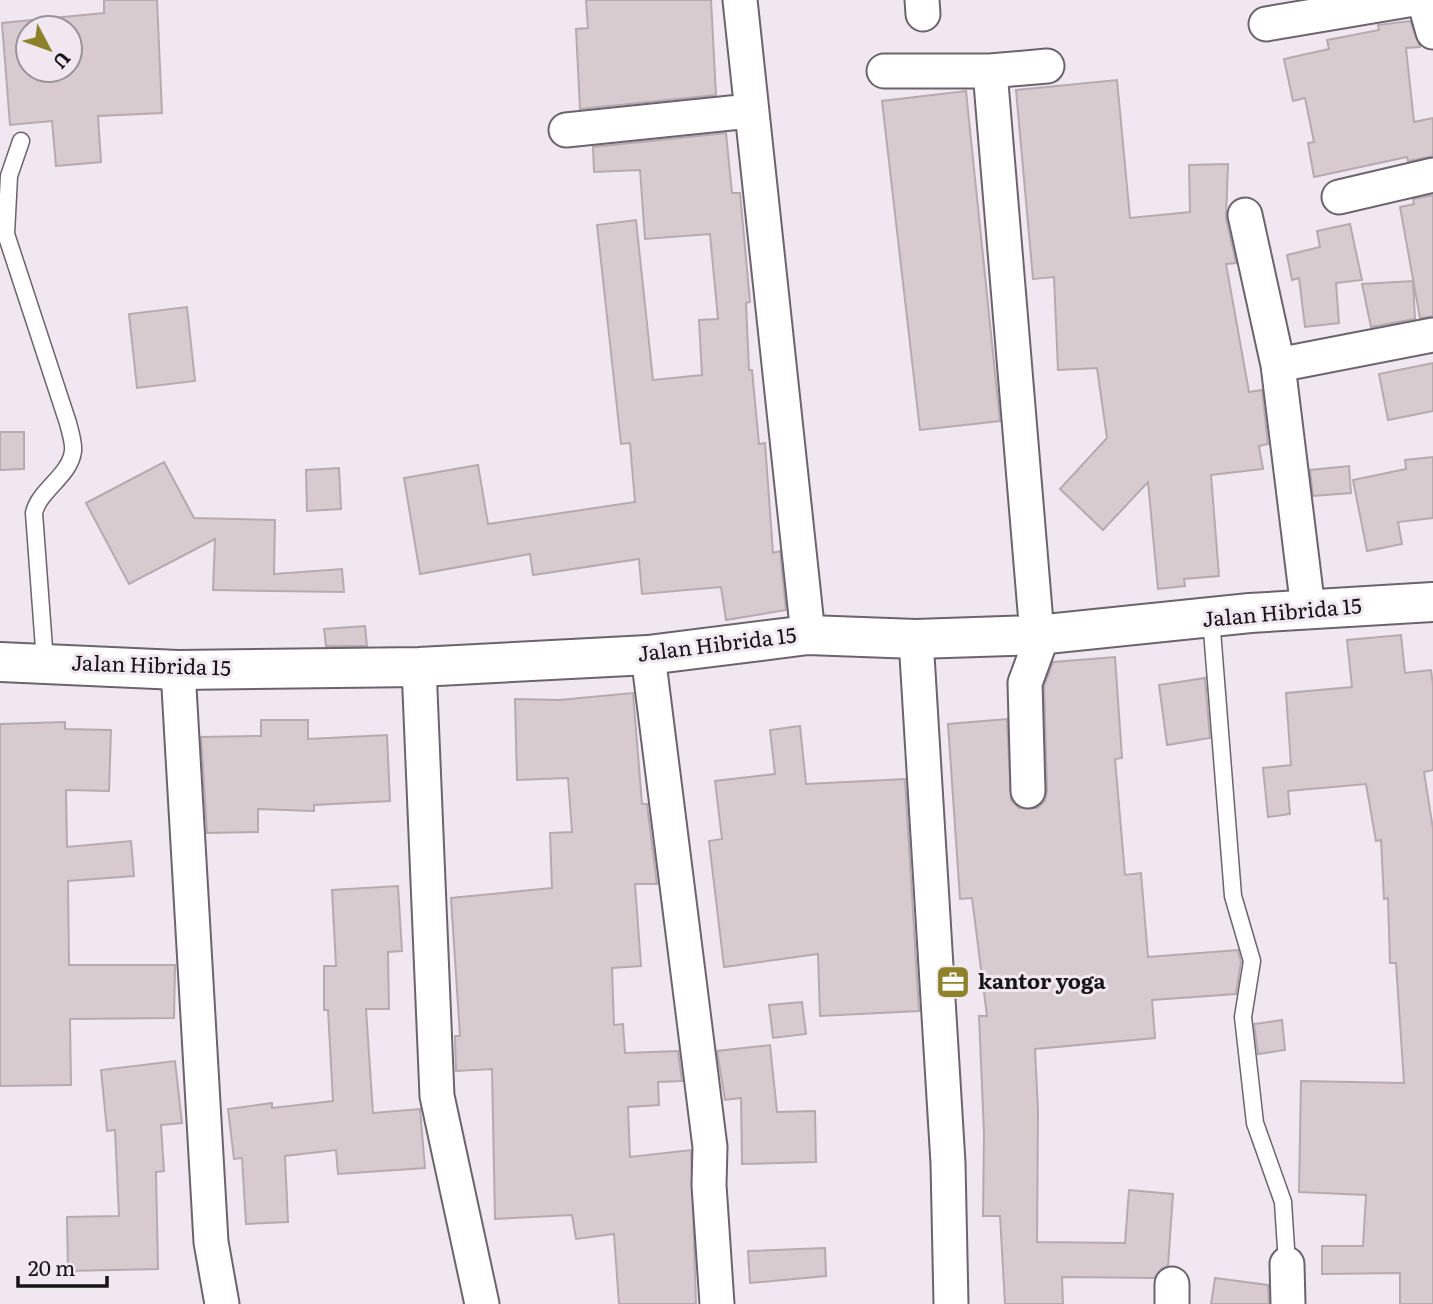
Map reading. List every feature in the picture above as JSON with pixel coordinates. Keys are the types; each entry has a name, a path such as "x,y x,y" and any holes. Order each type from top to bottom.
{"street":[{"path":"740,0 808,635"},
{"path":"1266,24 1408,0"},
{"path":"1424,0 1433,32"},
{"path":"884,71 990,71 1047,66"},
{"path":"990,71 1040,635 1025,683 1028,791"},
{"path":"566,130 750,111"},
{"path":"1339,197 1433,175"},
{"path":"1245,215 1278,365 1308,609"},
{"path":"1278,365 1433,335"},
{"name":"Jalan Hibrida 15","path":"0,662 178,670 419,667 648,655 808,635 916,639 1040,635 1308,609 1433,602"},
{"path":"916,639 948,1163 951,1304"},
{"path":"648,655 709,1147 717,1304"},
{"path":"419,667 437,1096 481,1304"},
{"path":"178,670 211,1242 222,1304"},
{"path":"1287,1264 1289,1304"}],"lane":[{"path":"21,141 9,176 6,234 68,423 73,452 62,475 36,505 34,513 45,662"},
{"path":"1211,618 1233,896 1252,961 1243,1017 1255,1123 1283,1202 1287,1264"}],"building":[{"path":"104,0 157,0 162,113 98,116 101,162 56,166 52,121 10,125 2,23 14,22 14,84 84,84 84,15 104,13"},
{"path":"586,0 711,0 716,95 580,109 576,29 588,28"},
{"path":"1410,21 1420,47 1406,48 1414,122 1433,118 1433,156 1408,161 1407,157 1314,177 1308,143 1314,142 1305,98 1293,101 1284,59 1329,49 1327,40 1379,30 1378,25"},
{"path":"1117,80 1130,218 1190,212 1189,165 1228,164 1226,218 1236,263 1226,264 1249,392 1262,390 1268,444 1259,446 1263,469 1211,475 1219,576 1184,579 1185,586 1158,589 1148,482 1103,530 1060,489 1107,438 1097,368 1058,370 1054,277 1033,279 1016,90"},
{"path":"966,91 1000,421 920,430 882,101"},
{"path":"726,133 732,193 740,193 750,302 746,303 749,370 752,370 759,444 765,443 773,553 780,551 786,610 726,620 721,587 642,594 639,559 533,575 530,554 420,574 404,478 478,465 488,524 635,502 630,443 621,444 597,225 636,220 653,380 702,375 699,320 718,319 710,234 645,239 640,170 594,172 593,147"},
{"path":"1433,195 1433,316 1420,318 1400,207 1414,204 1413,199"},
{"path":"1350,224 1362,280 1336,283 1339,323 1305,327 1299,278 1292,280 1287,255 1320,247 1317,231"},
{"path":"1413,281 1415,319 1371,327 1362,284"},
{"path":"187,307 195,381 137,388 129,314"},
{"path":"1433,363 1433,411 1388,420 1379,374"},
{"path":"0,432 24,432 24,469 0,470"},
{"path":"1433,457 1433,518 1398,522 1402,544 1367,551 1353,480 1406,469 1405,460"},
{"path":"164,462 194,518 275,520 274,574 342,569 344,592 213,590 215,539 129,584 86,503"},
{"path":"1349,466 1351,493 1313,496 1310,470"},
{"path":"339,468 341,509 307,511 306,470"},
{"path":"365,626 367,646 326,646 324,629"},
{"path":"1401,635 1405,673 1431,670 1433,685 1433,770 1424,772 1433,829 1433,1304 1400,1304 1400,1273 1322,1274 1322,1246 1363,1246 1366,1195 1299,1192 1301,1081 1404,1083 1396,963 1390,963 1388,898 1384,899 1381,840 1376,841 1366,784 1288,791 1290,814 1268,817 1263,768 1291,765 1286,693 1352,687 1347,640"},
{"path":"1115,657 1122,758 1115,759 1125,875 1141,873 1148,957 1238,950 1241,962 1236,994 1152,1000 1155,1038 1035,1049 1038,1111 1037,1242 1125,1243 1129,1190 1173,1194 1168,1266 1162,1268 1154,1278 1062,1277 1063,1304 1005,1304 1000,1216 983,1216 984,1133 979,1016 987,1016 972,898 960,899 948,724 1007,719 1011,800 1019,808 1037,808 1045,801 1047,791 1044,686 1053,662"},
{"path":"1205,678 1210,738 1167,745 1159,685"},
{"path":"633,693 642,804 647,804 657,884 635,884 641,966 612,968 614,1025 623,1024 625,1053 678,1051 682,1081 658,1082 659,1105 628,1107 630,1157 691,1150 696,1304 619,1304 614,1234 576,1239 572,1215 495,1219 492,1069 456,1071 455,1036 460,1036 451,898 552,888 550,833 572,832 568,778 517,780 515,699 559,700"},
{"path":"261,720 308,720 308,739 387,735 390,801 314,805 314,811 258,809 258,832 207,833 201,737 261,736"},
{"path":"65,722 65,729 111,730 109,791 66,790 67,847 131,841 134,876 68,881 69,965 175,965 174,1018 70,1019 71,1085 0,1086 0,724"},
{"path":"800,726 806,784 905,779 919,1011 820,1016 818,954 724,967 709,841 722,839 715,781 775,774 770,730"},
{"path":"398,886 402,951 388,952 389,1009 366,1009 373,1113 420,1109 425,1168 338,1174 336,1150 285,1156 288,1222 246,1224 242,1158 234,1159 228,1109 272,1103 272,1108 333,1101 328,1010 324,1010 324,966 336,966 332,890"},
{"path":"802,1002 806,1034 773,1038 769,1005"},
{"path":"1282,1020 1285,1050 1258,1054 1254,1024"},
{"path":"770,1045 777,1112 815,1111 816,1162 742,1164 741,1098 725,1100 717,1051"},
{"path":"175,1061 182,1123 161,1125 164,1171 156,1172 158,1269 68,1271 67,1217 119,1216 115,1130 107,1131 101,1070"},
{"path":"825,1248 826,1276 750,1283 748,1251"},
{"path":"1215,1278 1268,1285 1269,1304 1211,1304"}],"place":[{"name":"kantor yoga","path":"953,982"}]}
